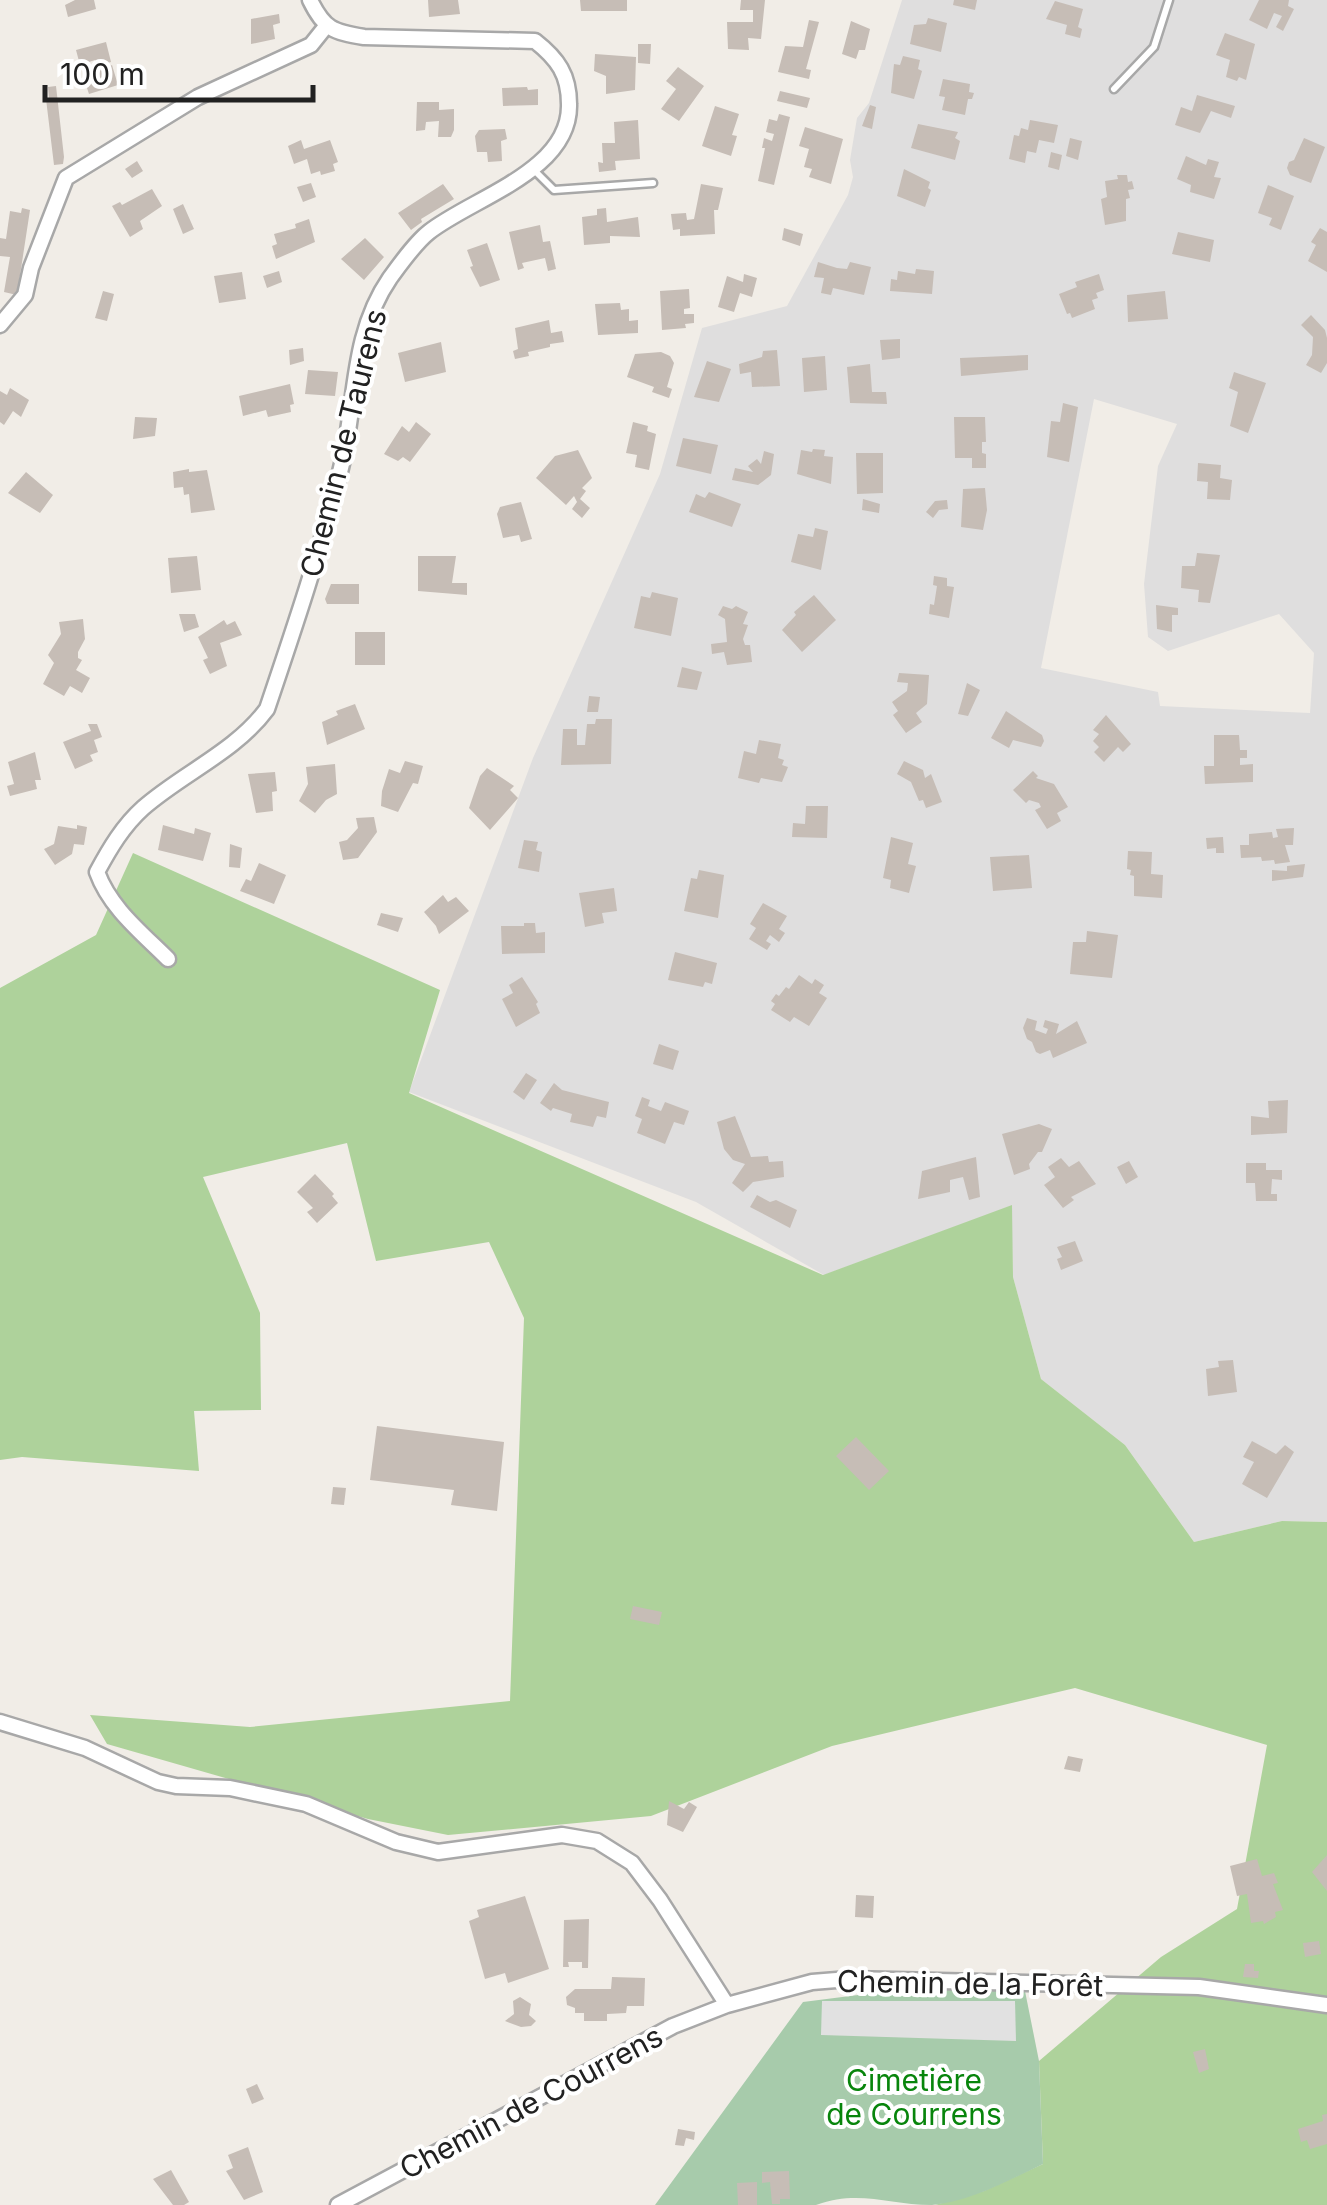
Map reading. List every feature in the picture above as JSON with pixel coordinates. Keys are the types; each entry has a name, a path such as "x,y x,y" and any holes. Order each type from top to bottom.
{"street":[{"path":"0,325 25,295 31,268 66,178 198,97 312,45 326,25 310,0"},
{"name":"Chemin de Taurens","path":"168,959 123,914 104,890 97,872 120,832 144,807 253,728 268,708 323,536 342,462 353,376 367,321 385,287 428,233 532,168 557,144 570,118 569,86 557,58 535,41 364,37 336,33 326,25"},
{"path":"0,1722 85,1748 158,1782 230,1788 306,1804 396,1842 438,1852 562,1835 597,1841 632,1863 728,2004"},
{"name":"Chemin de la Forêt","path":"728,2004 812,1982 850,1979 1198,1987 1327,2005"},
{"name":"Chemin de Courrens","path":"348,2202 673,2026 728,2004"}],"lane":[{"path":"1114,89 1154,47 1170,0"},
{"path":"532,168 554,190 653,184"}],"shaded area":[{"path":"902,0 1327,0 1327,1522 1282,1521 1194,1542 1125,1445 1041,1379 1013,1277 1011,1206 824,1275 696,1202 409,1092 533,758 660,474 702,328 787,306 848,195 857,118 869,103","holes":["1094,399 1177,424 1158,466 1144,584 1148,637 1168,651 1279,614 1314,653 1310,713 1160,706 1158,692 1041,668"]},
{"path":"822,2001 1015,2001 1016,2041 821,2035"}],"green space":[{"path":"133,853 440,990 409,1093 823,1275 1012,1205 1013,1277 1041,1379 1125,1445 1194,1542 1282,1521 1327,1522 1327,2205 935,2205 984,2191 1043,2164 1039,2061 1161,1957 1237,1909 1267,1745 1075,1688 832,1746 651,1816 448,1835 368,1819 107,1744 90,1715 250,1727 510,1701 524,1318 489,1242 376,1261 347,1143 203,1177 260,1313 261,1410 194,1411 199,1471 22,1457 0,1460 0,988 96,935"},
{"name":"Cimetière de Courrens","path":"1024,1986 1039,2061 1043,2164 975,2195 932,2205 846,2198 816,2205 655,2205 803,2002 921,1987"}],"building":[{"path":"75,0 94,0 96,9 68,17 65,5"},
{"path":"428,0 458,0 460,14 429,17"},
{"path":"580,0 627,0 627,11 581,11"},
{"path":"741,0 765,0 761,39 748,38 749,50 728,49 727,22 753,22 753,10 740,10"},
{"path":"954,0 977,0 975,10 953,5"},
{"path":"1259,0 1289,0 1288,6 1294,9 1283,31 1276,27 1282,16 1274,13 1267,29 1249,20"},
{"path":"1055,1 1083,9 1078,27 1082,29 1080,38 1065,34 1067,25 1046,19"},
{"path":"279,14 280,23 273,25 275,39 251,44 251,19"},
{"path":"928,18 947,23 941,52 910,44 914,25 926,24"},
{"path":"809,20 819,22 806,69 811,70 809,79 778,72 785,46 803,47"},
{"path":"851,21 870,29 865,50 859,50 856,59 842,54"},
{"path":"1225,33 1255,44 1246,80 1226,77 1230,60 1216,55"},
{"path":"106,42 111,62 108,67 112,65 118,85 89,94 84,79 99,74 95,60 80,65 76,50"},
{"path":"638,44 651,44 650,64 638,63"},
{"path":"595,54 636,57 635,90 606,94 606,76 594,71"},
{"path":"903,56 920,60 918,69 922,71 914,99 891,93 894,64 900,65"},
{"path":"678,67 704,86 679,121 661,109 676,89 666,81"},
{"path":"943,79 970,84 969,92 974,93 968,99 965,115 942,110 945,97 939,96"},
{"path":"56,86 64,157 63,164 54,165 46,99 48,87"},
{"path":"502,88 538,89 538,105 503,106"},
{"path":"780,91 810,98 807,108 777,101"},
{"path":"1197,95 1235,106 1231,118 1211,111 1200,133 1175,125 1181,107 1192,111"},
{"path":"417,102 439,102 439,110 454,109 451,137 438,137 439,121 426,122 425,130 416,131"},
{"path":"870,105 876,107 872,129 862,126"},
{"path":"715,106 739,114 731,156 702,146"},
{"path":"779,114 790,117 774,185 758,181 764,138 772,141 774,134 766,132 769,119 777,121"},
{"path":"638,120 640,159 615,161 616,170 599,172 598,162 603,163 602,143 615,143 614,122"},
{"path":"1030,120 1058,125 1054,143 1039,140 1036,153 1027,151 1025,163 1009,159 1014,135 1019,136 1021,128 1028,130"},
{"path":"918,124 958,132 955,160 911,148"},
{"path":"805,127 843,139 831,184 809,177 812,169 804,167 809,149 799,146"},
{"path":"505,129 502,161 488,162 487,152 477,152 475,136 479,130"},
{"path":"1070,138 1082,141 1078,160 1066,156"},
{"path":"1304,138 1325,147 1311,183 1290,175 1287,168"},
{"path":"301,140 304,149 330,140 338,162 333,164 335,171 311,174 307,159 294,164 288,146"},
{"path":"1051,152 1062,155 1059,170 1048,167"},
{"path":"1186,156 1206,165 1208,159 1219,162 1214,177 1221,178 1214,199 1190,192 1191,185 1177,179"},
{"path":"137,161 143,171 132,178 125,169"},
{"path":"904,169 930,182 925,207 897,196"},
{"path":"1117,175 1127,175 1134,189 1128,190 1126,221 1105,225 1101,199 1107,197 1105,181 1118,179"},
{"path":"311,183 316,197 303,202 297,187"},
{"path":"443,184 454,199 421,219 411,230 398,213"},
{"path":"701,184 723,188 718,210 714,210 715,234 680,236 680,229 673,230 671,214 686,213 687,220 694,219"},
{"path":"1268,185 1294,196 1281,230 1269,225 1272,218 1258,213"},
{"path":"152,189 162,206 140,221 143,229 130,237 112,206"},
{"path":"183,204 194,229 183,234 173,209"},
{"path":"22,208 30,210 17,295 4,292 10,257 0,256 0,238 6,239 10,211 21,213"},
{"path":"606,208 607,222 638,217 640,237 610,236 610,243 584,245 582,217 597,215 597,209"},
{"path":"309,219 315,242 276,259 274,234 296,228 295,224"},
{"path":"540,225 543,242 550,241 556,269 548,271 545,258 522,263 524,268 518,270 509,232"},
{"path":"784,228 803,234 800,246 782,240"},
{"path":"1320,228 1327,232 1327,272 1308,261 1316,245 1311,242"},
{"path":"1178,232 1214,240 1210,262 1172,254"},
{"path":"365,238 384,257 364,280 341,259"},
{"path":"487,243 500,280 480,287 467,250"},
{"path":"818,262 847,269 850,262 871,267 864,295 833,288 831,295 821,293 824,278 814,277"},
{"path":"916,269 934,271 932,294 890,291 891,279 897,280 898,271 915,274"},
{"path":"279,271 282,282 267,288 263,276"},
{"path":"242,272 246,299 219,303 214,276"},
{"path":"744,274 757,278 752,297 740,293 734,312 718,307 727,276 743,282"},
{"path":"1099,274 1104,290 1092,300 1095,309 1072,318 1059,294 1077,287 1075,282"},
{"path":"689,289 690,308 684,309 684,314 694,314 694,323 685,324 686,328 662,330 660,291"},
{"path":"103,291 114,294 107,321 95,318"},
{"path":"1165,291 1168,319 1128,322 1127,295"},
{"path":"620,303 621,310 629,309 629,321 638,320 638,333 598,335 595,304"},
{"path":"1311,315 1327,338 1327,363 1321,373 1306,365 1312,355 1313,337 1301,325"},
{"path":"549,320 551,333 562,331 564,342 515,359 515,328"},
{"path":"900,339 900,358 882,360 880,340"},
{"path":"441,342 446,372 405,382 398,353"},
{"path":"303,348 304,361 290,365 289,350"},
{"path":"777,350 780,386 752,387 751,372 740,374 739,364 762,357 763,351"},
{"path":"661,352 674,363 667,387 672,389 669,398 652,392 654,387 627,377 635,354"},
{"path":"1028,355 1028,370 961,376 960,358"},
{"path":"825,356 827,390 804,392 802,358"},
{"path":"707,361 731,369 719,402 694,397"},
{"path":"870,364 872,392 886,392 887,404 850,403 847,367"},
{"path":"308,370 338,372 335,396 305,394"},
{"path":"1234,372 1266,383 1248,433 1230,426 1238,392 1229,388"},
{"path":"290,384 294,404 290,405 291,412 268,417 266,410 243,416 239,396"},
{"path":"10,388 29,400 21,417 13,411 4,425 0,422 0,391 7,395"},
{"path":"1063,403 1078,407 1069,462 1047,457 1051,421 1060,422"},
{"path":"135,417 157,418 155,436 133,439"},
{"path":"954,417 985,417 986,442 982,442 982,453 986,454 986,468 972,468 972,458 955,458"},
{"path":"416,422 431,434 410,462 384,454 402,426 409,432"},
{"path":"633,422 648,426 647,431 656,434 649,470 635,467 637,455 626,453"},
{"path":"683,438 718,445 711,474 676,466"},
{"path":"578,450 592,478 582,488 586,491 580,499 590,508 582,518 572,509 577,502 574,496 566,505 536,478 555,456"},
{"path":"801,450 825,450 824,456 833,457 831,484 797,474"},
{"path":"764,451 774,454 771,475 758,485 732,480 735,468 753,472 748,466 757,459 761,464"},
{"path":"856,453 883,453 883,493 857,494"},
{"path":"1198,463 1221,465 1220,478 1232,480 1230,500 1207,499 1208,482 1197,481"},
{"path":"207,470 215,510 191,513 189,494 184,495 183,487 174,488 173,472"},
{"path":"26,472 53,495 40,513 8,493"},
{"path":"985,488 987,510 983,530 961,527 963,489"},
{"path":"709,492 741,504 732,527 689,512 696,494 705,498"},
{"path":"863,499 880,504 879,513 862,510"},
{"path":"947,500 948,509 939,510 933,518 926,512 935,501"},
{"path":"521,502 532,539 521,542 519,535 503,538 497,514 500,507"},
{"path":"815,528 828,531 821,570 791,562 798,534 813,537"},
{"path":"1197,553 1220,555 1210,603 1198,602 1199,590 1181,588 1182,566 1195,566"},
{"path":"197,556 201,590 171,593 168,558"},
{"path":"418,556 456,556 452,583 467,583 467,595 418,591"},
{"path":"934,576 947,578 947,586 954,587 949,618 929,614 937,586 933,585"},
{"path":"331,584 359,584 359,604 327,604"},
{"path":"652,592 678,598 671,636 634,628 641,596 650,598"},
{"path":"814,595 836,620 802,652 782,630 796,615 794,612"},
{"path":"1156,605 1178,608 1178,615 1172,615 1172,632 1157,629"},
{"path":"723,606 736,606 748,612 743,639 745,645 750,645 752,662 727,665 724,652 712,654 711,644 727,642 725,619 718,615"},
{"path":"179,614 195,614 199,627 184,632"},
{"path":"83,619 85,639 78,652 82,660 76,670 90,678 82,693 70,686 64,696 43,684 54,663 48,655 61,634 59,622"},
{"path":"224,620 227,625 235,621 242,635 220,643 227,666 210,674 203,660 208,658 198,637"},
{"path":"355,632 385,632 385,665 355,665"},
{"path":"682,667 702,672 697,690 677,687"},
{"path":"899,673 929,675 927,704 916,713 922,722 906,733 893,715 898,711 892,702 907,691 908,683 897,682"},
{"path":"967,683 980,690 968,716 958,714"},
{"path":"589,696 600,697 598,712 587,712"},
{"path":"355,704 365,729 327,745 322,722"},
{"path":"1006,711 1042,735 1041,747 1013,740 1009,748 991,738"},
{"path":"1106,715 1131,744 1123,752 1118,747 1104,762 1094,752 1099,747 1093,741 1099,734 1093,730"},
{"path":"596,719 612,719 611,764 561,765 563,729 577,729 577,745 585,745 587,724 595,724"},
{"path":"88,724 97,724 102,737 94,740 98,752 90,755 93,761 75,769 63,742 91,731"},
{"path":"1214,735 1239,735 1240,750 1247,750 1247,758 1240,758 1240,765 1253,764 1253,782 1205,784 1204,766 1214,766"},
{"path":"759,740 781,744 778,758 788,767 782,782 761,778 759,783 738,778 744,751 756,754"},
{"path":"35,752 41,780 35,780 37,789 10,796 7,786 14,784 8,762"},
{"path":"405,761 423,766 418,784 413,783 398,812 381,806 382,791 389,769 400,773"},
{"path":"904,761 923,770 925,778 931,774 942,802 926,808 923,800 919,801 911,782 897,774"},
{"path":"335,764 337,794 315,813 299,801 308,784 306,767"},
{"path":"487,768 514,786 510,790 518,798 490,830 469,808 480,776"},
{"path":"1033,771 1036,778 1054,784 1068,807 1057,813 1061,821 1047,829 1035,810 1041,807 1039,803 1026,803 1013,790"},
{"path":"275,772 273,811 256,813 248,774"},
{"path":"806,806 828,806 827,838 792,837 793,823 805,824"},
{"path":"374,817 377,832 358,858 343,860 339,842 347,840 358,828 356,818"},
{"path":"77,825 87,827 84,845 74,844 72,854 55,865 44,849 54,844 58,826 77,829"},
{"path":"163,825 194,834 195,828 211,833 203,861 158,850"},
{"path":"1294,828 1293,845 1285,845 1290,862 1275,864 1274,860 1262,861 1261,857 1241,858 1240,845 1249,845 1249,834 1272,832 1273,838 1278,837 1276,829"},
{"path":"891,837 913,843 908,864 916,866 909,893 890,888 891,880 883,878"},
{"path":"1223,837 1224,853 1216,853 1216,848 1207,849 1206,838"},
{"path":"524,840 538,842 536,850 542,852 539,872 518,868"},
{"path":"230,844 242,848 240,868 229,867"},
{"path":"1128,851 1152,852 1151,874 1163,875 1162,898 1134,896 1134,876 1127,869"},
{"path":"1029,855 1032,888 993,891 990,857"},
{"path":"259,863 286,875 274,904 240,891 246,879 251,881"},
{"path":"1305,864 1303,877 1272,881 1272,870 1287,871 1287,866"},
{"path":"699,870 724,875 718,918 684,911 691,878 697,879"},
{"path":"614,888 617,911 602,913 604,923 585,927 579,893"},
{"path":"443,895 448,902 456,897 469,911 439,934 424,912"},
{"path":"763,903 787,916 779,929 785,933 779,942 770,935 767,950 749,939 756,928 750,924"},
{"path":"381,913 403,918 398,932 377,925"},
{"path":"535,923 536,933 545,932 545,953 502,954 501,926"},
{"path":"1087,931 1118,935 1112,978 1070,974 1073,942 1086,942"},
{"path":"675,952 717,963 712,984 705,982 703,987 668,980"},
{"path":"799,975 812,984 815,979 824,985 819,993 827,998 809,1026 794,1017 790,1022 771,1010 776,994 789,989"},
{"path":"522,977 538,1002 540,1013 516,1027 502,999 513,993 509,985"},
{"path":"1027,1018 1037,1021 1035,1030 1046,1034 1045,1020 1059,1024 1056,1034 1077,1021 1087,1043 1053,1058 1050,1050 1040,1054 1023,1028"},
{"path":"659,1044 679,1051 673,1070 653,1064"},
{"path":"526,1073 537,1080 524,1100 513,1092"},
{"path":"554,1083 562,1090 609,1102 606,1118 597,1116 593,1127 570,1122 572,1114 553,1108 551,1111 540,1103"},
{"path":"642,1097 650,1100 648,1106 661,1111 665,1102 689,1111 684,1125 674,1122 665,1144 637,1133 642,1119 635,1116"},
{"path":"1288,1100 1287,1133 1251,1135 1251,1116 1269,1118 1268,1101"},
{"path":"735,1116 751,1157 768,1156 769,1162 783,1161 784,1177 753,1182 743,1192 732,1183 745,1164 733,1160 724,1149 717,1122"},
{"path":"1039,1124 1052,1129 1042,1152 1029,1164 1030,1169 1014,1175 1002,1134"},
{"path":"976,1157 980,1197 969,1200 963,1177 950,1180 950,1192 918,1199 922,1171"},
{"path":"1061,1158 1069,1167 1079,1161 1096,1184 1071,1197 1074,1200 1063,1208 1044,1185 1055,1177 1048,1167"},
{"path":"1129,1161 1138,1177 1126,1184 1117,1167"},
{"path":"1246,1163 1266,1163 1266,1170 1282,1170 1282,1180 1272,1179 1271,1194 1277,1194 1277,1201 1256,1201 1255,1183 1246,1183"},
{"path":"315,1174 338,1203 317,1223 307,1212 313,1208 297,1192"},
{"path":"757,1195 797,1210 790,1228 750,1207"},
{"path":"1075,1241 1083,1261 1061,1270 1057,1259 1062,1257 1057,1247"},
{"path":"1233,1360 1237,1392 1208,1396 1206,1369 1219,1367 1218,1361"},
{"path":"377,1426 504,1442 497,1511 451,1505 454,1490 370,1480"},
{"path":"856,1437 889,1471 869,1490 836,1456"},
{"path":"1252,1441 1276,1454 1285,1445 1294,1452 1267,1498 1242,1484 1254,1462 1243,1457"},
{"path":"333,1487 346,1488 344,1505 331,1504"},
{"path":"633,1606 662,1612 659,1625 630,1619"},
{"path":"1068,1756 1083,1759 1080,1772 1064,1769"},
{"path":"669,1801 684,1809 689,1802 697,1807 683,1832 667,1825"},
{"path":"1327,1855 1327,1891 1312,1872"},
{"path":"1257,1859 1262,1876 1274,1873 1278,1883 1273,1884 1283,1910 1275,1912 1276,1917 1264,1924 1251,1923 1247,1894 1237,1896 1230,1866"},
{"path":"856,1895 874,1896 873,1918 855,1917"},
{"path":"525,1896 549,1969 508,1983 505,1973 485,1979 469,1921 479,1917 477,1910"},
{"path":"589,1919 588,1968 582,1968 582,1962 568,1962 569,1967 563,1967 564,1920"},
{"path":"1319,1941 1321,1954 1305,1957 1303,1943"},
{"path":"1245,1964 1254,1964 1258,1978 1243,1977"},
{"path":"612,1977 645,1978 644,2006 627,2006 626,2013 607,2014 607,2021 584,2021 584,2013 575,2013 575,2008 567,2005 566,1997 575,1989 611,1989"},
{"path":"520,1997 531,2004 529,2015 536,2021 531,2026 505,2021 514,2014 513,2001"},
{"path":"1205,2049 1209,2069 1199,2073 1193,2052"},
{"path":"257,2084 264,2099 252,2104 246,2089"},
{"path":"1327,2114 1327,2144 1310,2149 1307,2140 1301,2142 1298,2129 1323,2121 1322,2115"},
{"path":"678,2129 695,2132 694,2140 686,2138 684,2146 675,2145"},
{"path":"248,2147 263,2192 244,2200 226,2171 233,2168 228,2155"},
{"path":"171,2170 189,2202 184,2205 173,2205 153,2179"},
{"path":"789,2171 790,2199 772,2204 770,2182 762,2183 762,2172"},
{"path":"757,2182 757,2205 738,2205 737,2183"}]}
